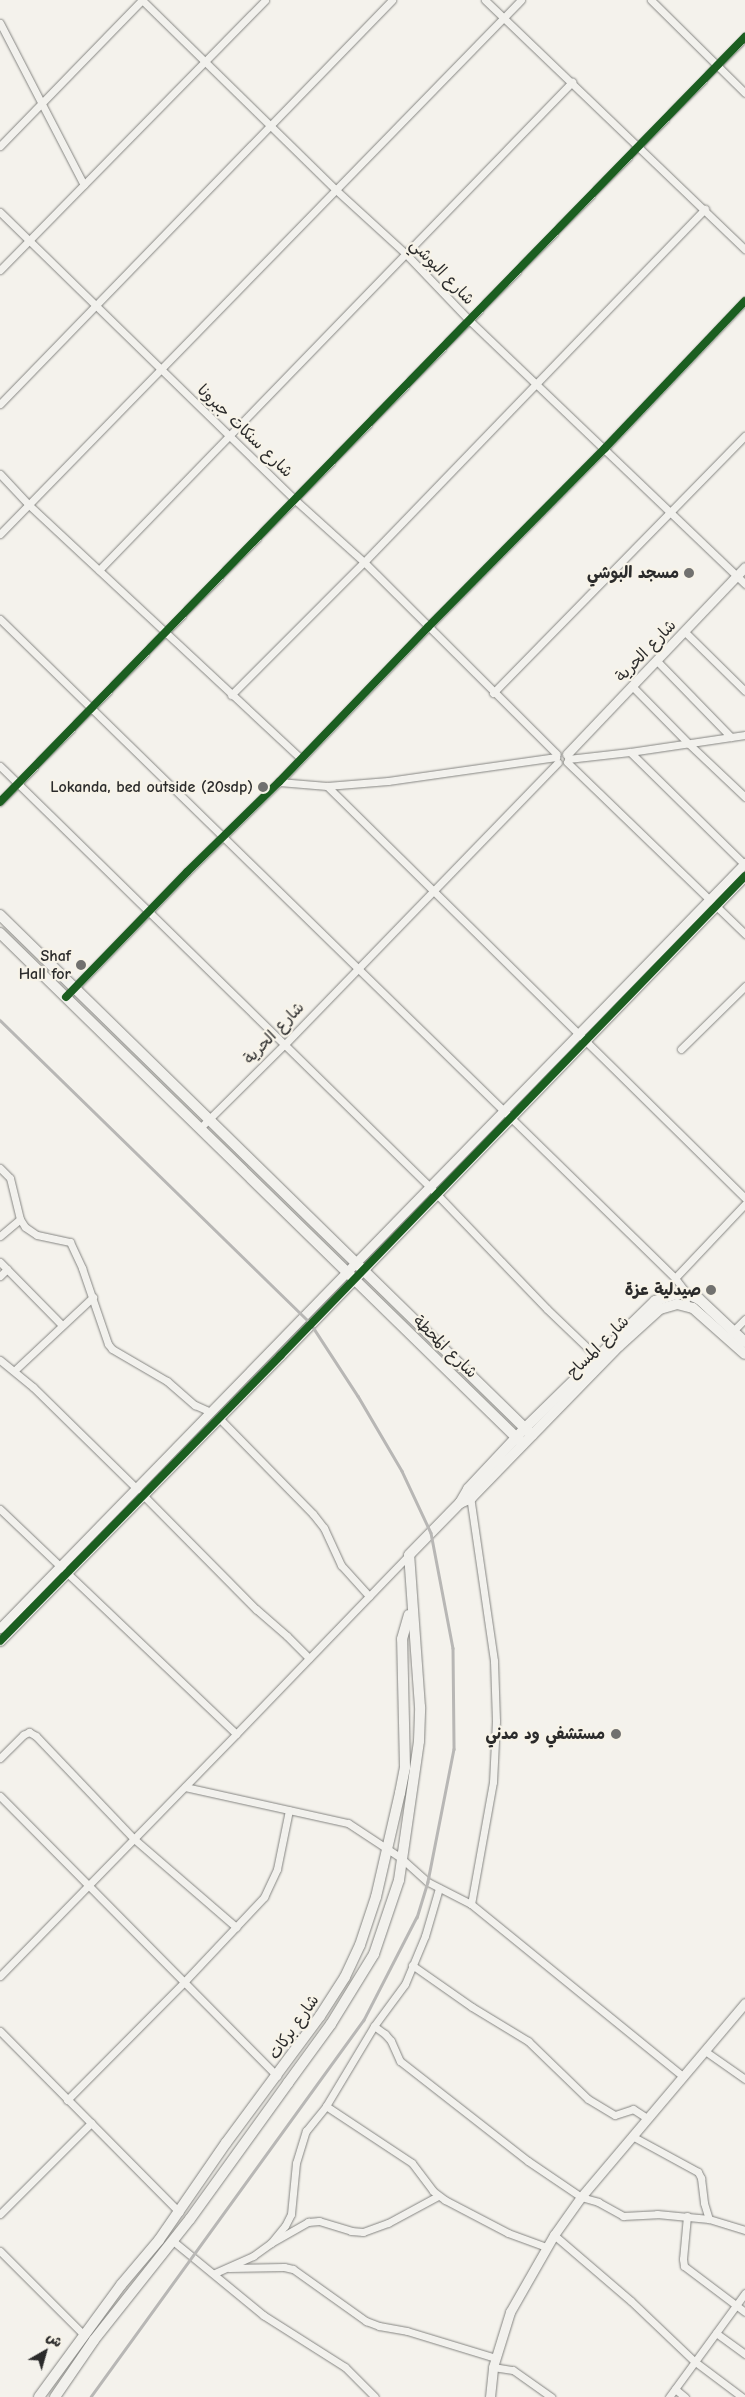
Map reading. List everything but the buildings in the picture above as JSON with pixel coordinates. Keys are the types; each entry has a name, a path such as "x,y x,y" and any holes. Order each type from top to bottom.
{"main road":[{"name":"شارع المحطة","path":"0,915 210,1118 528,1431"},
{"name":"شارع المحطة","path":"0,933 519,1441"},
{"name":"شارع المساح","path":"528,1431 596,1356 654,1301 674,1294 687,1294"},
{"path":"687,1294 698,1299 730,1334 745,1354"},
{"name":"شارع المساح","path":"528,1431 653,1314 668,1306 686,1305"},
{"path":"686,1305 745,1342"},
{"path":"409,1555 470,1494 528,1431"},
{"name":"شارع بركات","path":"55,2397 94,2340 172,2241 326,2031 374,1954 399,1880 419,1742 420,1707 411,1609 409,1555"},
{"name":"شارع بركات","path":"39,2397 84,2335 179,2212 226,2143 278,2076 344,1978 360,1945 376,1898 404,1767 402,1639 411,1609"}],"street":[{"path":"0,146 142,0"},
{"name":"شارع البوشي","path":"142,0 336,190 405,253 470,321 536,382 745,584"},
{"path":"0,270 265,0"},
{"path":"0,404 392,0"},
{"path":"486,0 705,209 745,250"},
{"path":"0,534 521,0"},
{"path":"651,0 745,93"},
{"path":"0,23 84,185"},
{"path":"0,802 745,37"},
{"path":"99,570 572,82"},
{"path":"231,695 364,562 705,209"},
{"name":"شارع سنكات جبرونا","path":"0,212 230,434 294,499 364,562 494,693 745,934"},
{"path":"66,997 280,782 428,627 605,448 745,301"},
{"path":"494,693 745,436"},
{"path":"0,474 164,632 301,759"},
{"name":"شارع الحرية","path":"200,1128 285,1044 685,632 745,567"},
{"path":"0,620 675,1278 687,1294 686,1305"},
{"path":"685,632 745,691"},
{"path":"657,661 745,743"},
{"path":"632,686 745,797"},
{"path":"280,782 327,786 388,781 562,758 630,752 738,736"},
{"path":"0,1628 63,1570 140,1492 220,1418 350,1275 355,1262 503,1111 581,1037 712,903 745,864 630,752"},
{"path":"0,766 429,1186 547,1310 596,1356"},
{"path":"327,786 432,892 745,1198"},
{"path":"712,903 745,876"},
{"path":"681,1049 745,986"},
{"path":"140,1492 211,1412 350,1275 363,1270 437,1194 510,1118 581,1037"},
{"path":"1,1170 10,1178 20,1219 25,1227 37,1235 70,1242 93,1296 108,1344 112,1349 167,1381 185,1399 211,1412"},
{"path":"675,1278 745,1204"},
{"path":"0,1236 20,1219"},
{"path":"0,1262 62,1325"},
{"path":"0,1276 7,1269"},
{"path":"15,1370 93,1296"},
{"path":"730,1334 745,1319"},
{"path":"0,1360 15,1370 256,1609 309,1658"},
{"path":"220,1418 313,1514 324,1528 341,1565 369,1596"},
{"path":"470,1494 494,1661 496,1721 493,1782 471,1904"},
{"path":"0,1509 236,1734"},
{"path":"0,1976 409,1555"},
{"path":"0,1641 63,1570"},
{"path":"0,1758 23,1735 29,1732 36,1736 134,1839 236,1927"},
{"path":"185,1787 348,1823 402,1858 412,1870 439,1888 471,1904 683,2076"},
{"path":"0,1796 278,2076"},
{"path":"67,2100 184,1982 264,1897 272,1884 289,1810"},
{"path":"271,2243 285,2226 291,2214 293,2184 300,2145 306,2132 326,2106 374,2026 401,1990 425,1936 439,1888"},
{"path":"412,1965 472,2007 528,2041 588,2099 614,2115 633,2109 646,2118"},
{"path":"490,2397 493,2367 510,2312 546,2247 581,2197 745,2003"},
{"path":"374,2026 385,2034 391,2042 400,2062 521,2155 581,2197 598,2202 623,2216 687,2216 709,2219 745,2230"},
{"path":"0,2031 179,2212"},
{"path":"706,2051 745,2080"},
{"path":"326,2106 412,2163 438,2196 508,2233 546,2247"},
{"path":"0,2214 91,2123"},
{"path":"632,2136 698,2172 701,2178 704,2203 709,2219"},
{"path":"215,2274 229,2268 308,2222 319,2221 351,2231 375,2229 438,2196"},
{"path":"687,2216 684,2266 745,2312"},
{"path":"554,2235 631,2301 694,2361 742,2397"},
{"path":"172,2241 215,2274 263,2315 345,2367 375,2397"},
{"path":"2,2256 84,2335"},
{"path":"229,2268 284,2267 293,2269 366,2321 379,2326 408,2331 496,2358"},
{"path":"669,2397 745,2293"},
{"path":"716,2333 745,2354"},
{"path":"493,2367 513,2370 551,2397"},
{"path":"675,2389 685,2397"}],"railway":[{"path":"0,1020 311,1324 358,1396 402,1471 431,1533 453,1648 454,1749 428,1882 417,1917 364,2020 91,2397"}],"cycle path":[{"path":"0,802 745,37"},
{"path":"66,997 605,448 745,301"},
{"path":"0,1641 280,1356 745,876"}],"place":[{"name":"مسجد البوشي","path":"689,573"},
{"name":"Lokanda, bed outside (20sdp)","path":"263,787"},
{"name":"Shaf Hall for","path":"81,965"},
{"name":"صيدلية عزة","path":"711,1290"},
{"name":"مستشفي ود مدني","path":"616,1734"}]}
